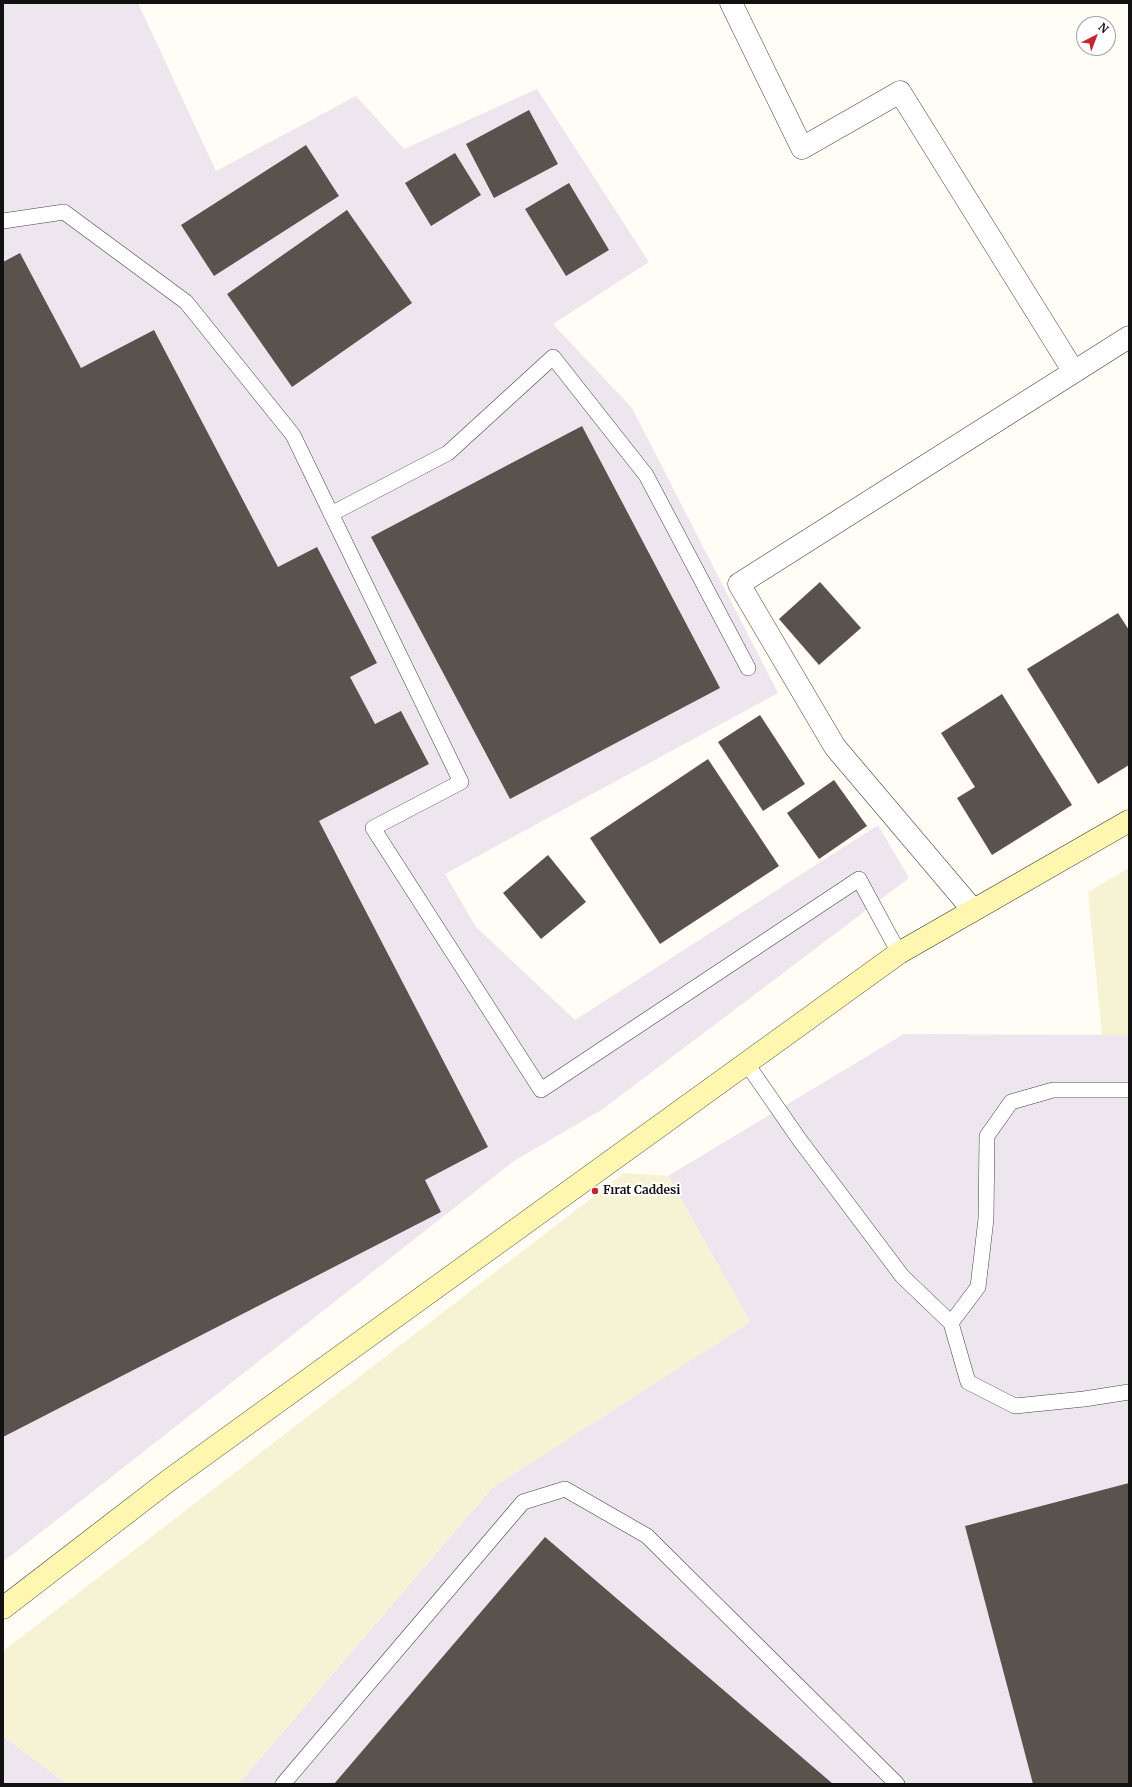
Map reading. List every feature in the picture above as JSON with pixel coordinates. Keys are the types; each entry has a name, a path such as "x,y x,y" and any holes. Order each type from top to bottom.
{"street":[{"path":"731,3 802,148 900,92 1074,372"},
{"path":"973,910 835,747 739,584 1129,337"},
{"path":"3,1608 168,1481 899,953 1129,820"}],"lane":[{"path":"3,221 64,212 186,302 293,435 461,782 373,828 542,1090 859,879 899,953"},
{"path":"331,514 448,453 553,357 646,476 748,668"},
{"path":"746,1064 799,1139 902,1276 951,1323 968,1382 1015,1406 1084,1400 1129,1392"},
{"path":"951,1323 978,1287 986,1219 987,1136 1011,1102 1052,1090 1129,1090"},
{"path":"283,1784 523,1502 565,1489 647,1536 897,1784"}],"shaded area":[{"path":"3,3 138,3 216,171 356,96 404,149 537,89 649,262 553,324 632,408 778,693 445,874 476,927 575,1020 878,825 909,878 603,1109 514,1161 3,1562"},
{"path":"1129,868 1129,1035 1102,1035 1088,892"},
{"path":"904,1034 1129,1035 1129,1784 238,1784 493,1487 750,1322 668,1176"},
{"path":"624,1173 668,1176 750,1322 493,1487 238,1784 67,1784 3,1736 3,1651"},
{"path":"3,1736 67,1784 3,1784"}],"building":[{"path":"529,110 558,164 494,198 466,144"},
{"path":"306,145 339,196 214,276 181,225"},
{"path":"455,153 481,195 431,226 405,183"},
{"path":"569,183 609,250 566,276 525,209"},
{"path":"347,210 412,303 292,387 227,294"},
{"path":"20,253 81,368 154,330 278,567 317,547 377,663 350,677 375,724 401,711 429,764 319,821 488,1147 425,1180 441,1212 3,1437 3,262"},
{"path":"582,426 720,688 510,799 371,537"},
{"path":"820,582 861,628 819,665 779,619"},
{"path":"1118,613 1129,630 1129,765 1098,784 1027,669"},
{"path":"1002,694 1072,805 992,855 957,798 975,787 941,733"},
{"path":"760,715 805,784 763,811 718,742"},
{"path":"708,759 779,866 660,944 590,838"},
{"path":"834,780 867,826 819,859 787,813"},
{"path":"548,855 586,902 541,939 503,893"},
{"path":"1129,1483 1129,1784 1033,1784 965,1526"},
{"path":"545,1537 833,1784 334,1784"}],"place":[{"name":"Fırat Caddesi","path":"595,1191"}]}
